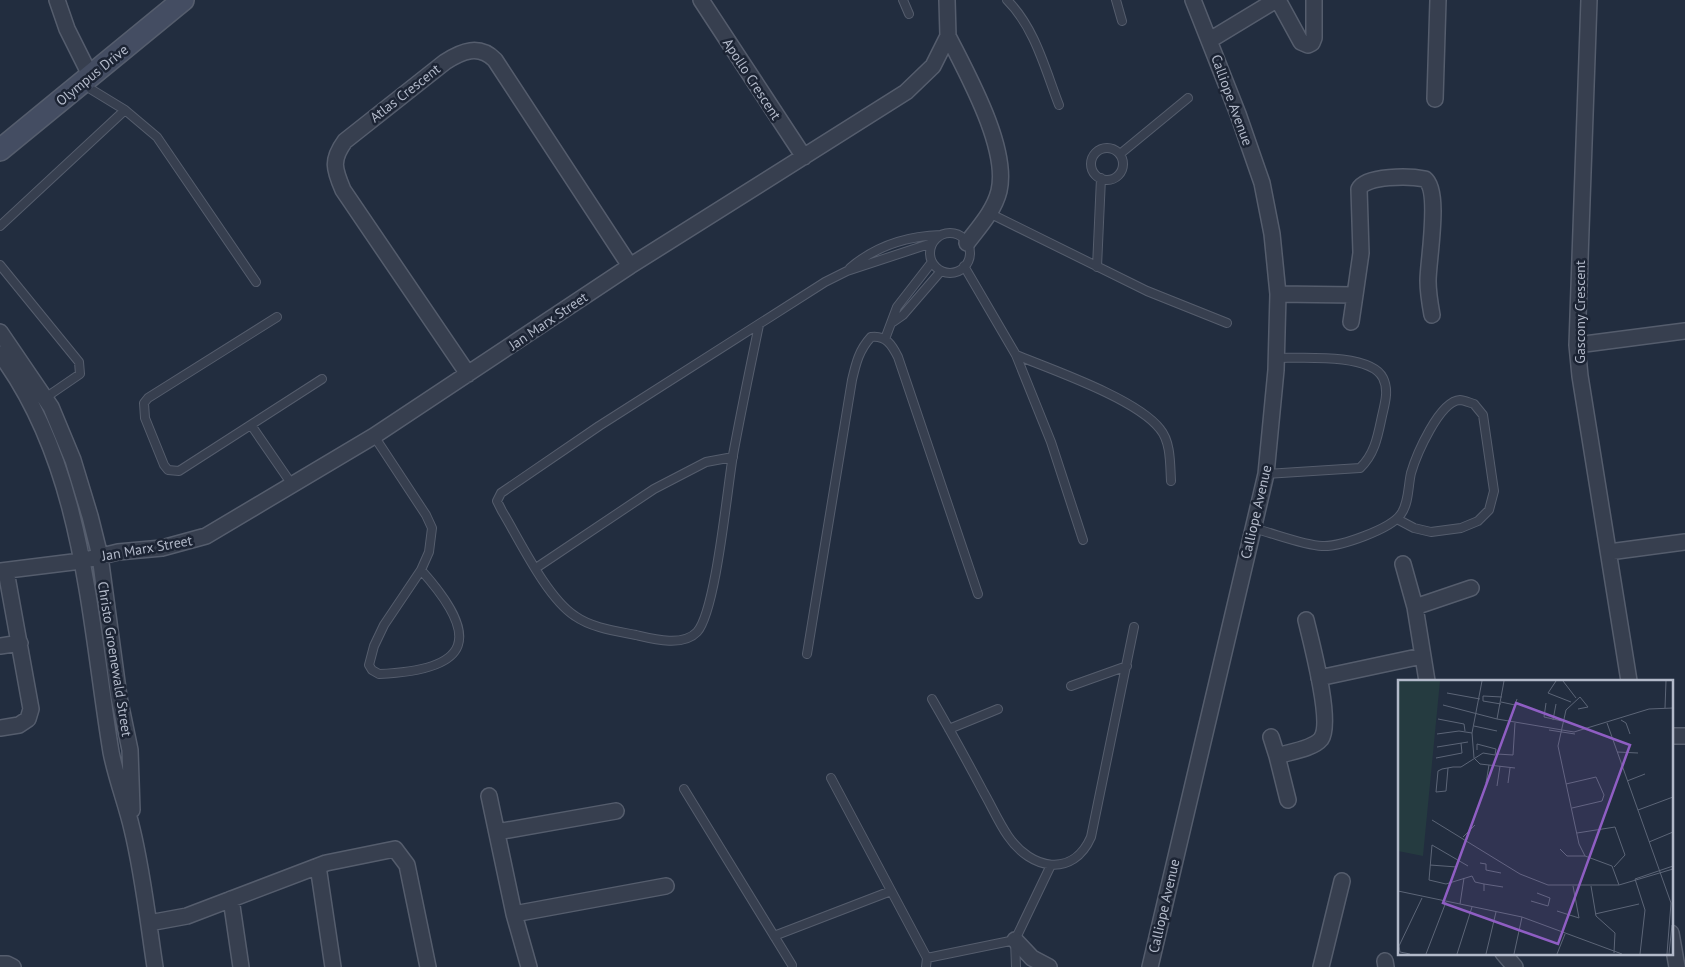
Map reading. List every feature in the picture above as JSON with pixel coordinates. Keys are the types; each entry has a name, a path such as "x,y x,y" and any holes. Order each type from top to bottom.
{"street":[{"path":"57,0 87,80"},
{"name":"Olympus Drive","path":"0,150 183,0"},
{"name":"Apollo Crescent","path":"701,0 804,157"},
{"name":"Jan Marx Street","path":"3,571 162,548 206,536 293,486 374,436 630,266 906,92 933,66 948,36 947,0"},
{"name":"Calliope Avenue","path":"1150,967 1266,474 1276,358 1278,294 1272,234 1262,182 1210,40 1193,0"},
{"path":"1210,40 1277,0 1301,42 1308,45 1312,43 1314,38 1314,0"},
{"path":"1435,99 1438,0"},
{"name":"Gascony Crescent","path":"1589,0 1577,344 1580,376 1629,680"},
{"path":"948,36 981,103 998,151 1002,170 1000,185 989,213 967,243"},
{"name":"Atlas Crescent","path":"468,374 343,190 335,164 336,153 345,140 456,54 480,49 489,53 495,60 630,266"},
{"path":"1351,322 1360,253 1359,189 1361,185 1369,180 1425,179 1431,185 1428,283 1432,315"},
{"path":"1278,294 1355,295"},
{"path":"1577,344 1685,331"},
{"name":"Christo Groenewald Street","path":"0,332 45,398 73,460 100,556 119,697 130,750 133,829"},
{"name":"Christo Groenewald Street","path":"0,354 24,389 40,420 55,460 74,527 112,754 133,829 155,967"},
{"path":"1609,552 1685,542"},
{"path":"1403,564 1415,607 1427,680"},
{"path":"0,728 19,725 28,718 31,709 20,643 3,571"},
{"path":"1415,607 1471,588"},
{"path":"1277,756 1316,744 1323,735 1324,712 1319,678 1306,620"},
{"path":"0,646 20,643"},
{"path":"1319,678 1422,656"},
{"path":"1672,736 1685,736"},
{"path":"1271,737 1288,800"},
{"path":"489,796 514,914 529,967"},
{"path":"497,832 616,811"},
{"path":"149,923 187,916 318,866 395,849 407,865 428,967"},
{"path":"318,866 333,967"},
{"path":"1321,967 1342,881"},
{"path":"514,914 666,886"},
{"path":"231,899 241,967"},
{"path":"1015,940 1032,958 1049,967"},
{"path":"1677,940 1678,967"},
{"path":"1503,954 1515,967"},
{"path":"0,964 7,964 13,967"}],"lane":[{"path":"902,0 909,14"},
{"path":"1007,0 1026,26 1037,47 1059,105"},
{"path":"1116,0 1122,21"},
{"path":"87,80 149,128 165,147 256,282"},
{"path":"1120,154 1188,98"},
{"path":"0,226 125,110"},
{"path":"1106,148 1116,150 1124,164 1120,174 1111,180 1101,178 1093,171 1091,166 1096,152 1106,148"},
{"path":"1097,267 1101,178"},
{"path":"989,213 1147,291 1228,323"},
{"path":"847,271 871,253 889,244 907,238 953,233 963,238 967,243 969,255 964,266 953,272 941,271 932,262 930,256 932,244"},
{"path":"759,325 733,457 712,592 705,621 697,633 687,639 673,641 648,638 599,626 576,617 556,602 498,505 497,498 501,493 599,426 825,282 847,271 932,244 942,235"},
{"path":"885,339 893,322 897,307 932,262"},
{"path":"0,265 80,362 80,374 45,398"},
{"path":"964,266 1016,355 1050,442 1083,540"},
{"path":"893,322 903,315 941,271"},
{"path":"277,316 148,398 144,403 145,418 158,455 168,470 178,470 322,379"},
{"path":"807,654 856,365 863,346 871,337 885,339 892,345 905,375 978,594"},
{"path":"1016,355 1110,394 1160,428 1167,442 1170,481"},
{"path":"1266,474 1360,468 1367,461 1377,441 1386,400 1386,387 1379,372 1362,363 1345,360 1276,358"},
{"path":"1252,528 1321,546 1333,546 1347,542 1398,519 1405,506 1412,472 1429,431 1446,406 1459,400 1474,404 1483,416 1494,491 1489,510 1478,521 1461,528 1431,532 1414,528 1398,519"},
{"path":"251,425 293,486"},
{"path":"374,436 415,497 432,528 429,552 421,570 384,625 374,646 369,665 372,670 379,674 438,664 455,654 461,635 457,623 435,586 421,570"},
{"path":"536,568 654,489 706,462 733,457"},
{"path":"932,699 1008,837 1030,857 1051,866 1063,865 1082,854 1091,837 1134,628"},
{"path":"1071,686 1127,666"},
{"path":"949,729 998,708"},
{"path":"831,778 928,958 926,967"},
{"path":"684,789 792,965"},
{"path":"1016,967 1015,940 1051,866"},
{"path":"774,936 891,891"},
{"path":"928,958 1015,940"}]}
